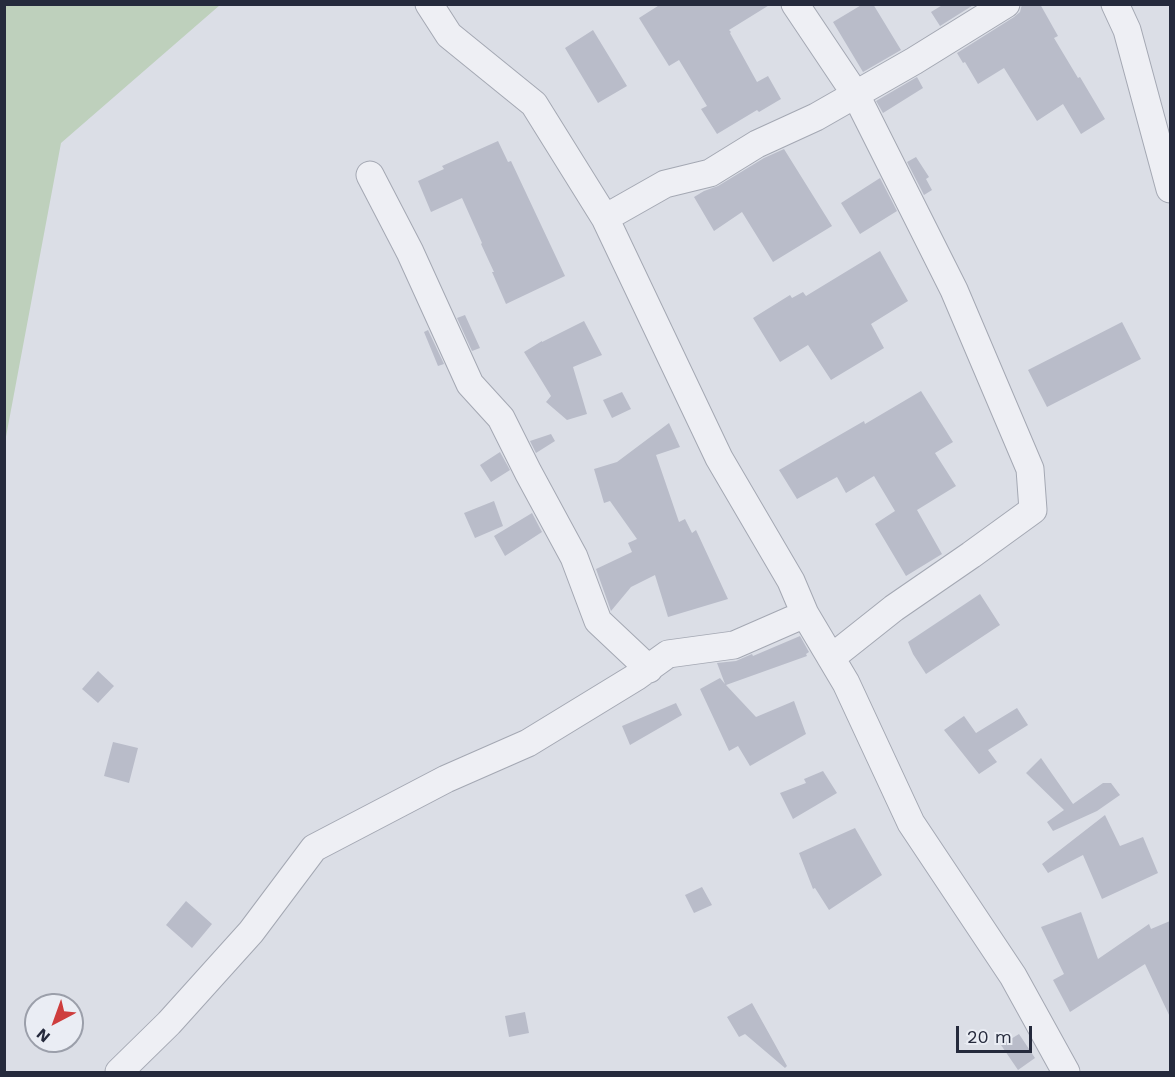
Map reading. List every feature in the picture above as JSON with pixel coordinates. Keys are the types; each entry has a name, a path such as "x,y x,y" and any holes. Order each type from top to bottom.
{"street":[{"path":"429,4 449,35 534,104 605,218 719,458 791,581 805,614 846,683 911,823 1013,976 1066,1072"},
{"path":"795,4 856,95 959,301 1030,470 1033,510 894,608 831,658"},
{"path":"605,218 665,184 710,173 757,144 816,117 1006,4"},
{"path":"1115,4 1127,30 1170,189"},
{"path":"370,175 410,252 470,384 501,417 574,557 598,621 649,669"},
{"path":"119,1072 169,1023 251,932 314,848 446,779 528,743 649,669 668,654 734,645 805,614"}],"green space":[{"path":"5,4 220,5 61,143 5,442"}],"building":[{"path":"661,4 771,4 729,30 757,82 768,76 781,99 759,112 757,110 717,134 701,109 707,106 679,60 669,66 639,18"},
{"path":"863,4 873,4 901,50 863,72 833,22"},
{"path":"944,4 975,4 940,26 931,12"},
{"path":"1022,4 1040,4 1058,36 1054,38 1105,119 1081,134 1063,104 1037,121 1004,68 978,84 957,53 1014,17 1020,12"},
{"path":"593,30 627,86 598,103 565,48"},
{"path":"917,77 923,88 883,113 876,101"},
{"path":"498,141 508,162 511,161 565,276 506,304 462,198 431,212 418,181 444,169 442,166"},
{"path":"784,149 832,226 773,262 742,212 714,231 694,197"},
{"path":"916,157 929,177 926,179 932,190 924,195 907,162"},
{"path":"880,178 897,211 860,234 841,203"},
{"path":"880,251 908,301 871,324 884,348 831,380 808,345 780,362 753,318 790,295 792,298 803,292 806,296"},
{"path":"465,315 480,348 472,351 457,318"},
{"path":"584,321 602,355 573,367 587,414 567,420 546,402 551,396 524,352"},
{"path":"1122,322 1141,359 1047,407 1028,370"},
{"path":"428,330 444,364 438,366 424,332"},
{"path":"921,391 953,442 935,453 956,486 917,510 942,554 906,576 875,524 895,511 874,476 846,493 837,477 797,499 779,470"},
{"path":"622,392 631,409 612,418 603,400"},
{"path":"669,423 680,447 656,455 679,522 685,519 692,533 696,530 728,599 668,617 655,575 631,587 611,611 596,569 632,552 628,543 637,539 610,501 604,503 594,469 617,462"},
{"path":"551,434 555,441 536,453 530,441"},
{"path":"500,452 510,470 491,482 480,465"},
{"path":"494,501 503,526 475,538 464,513"},
{"path":"532,513 542,532 505,556 494,536"},
{"path":"980,594 1000,625 926,674 908,642"},
{"path":"800,636 809,652 807,656 726,685 756,717 794,701 806,734 750,766 738,746 729,751 700,689 720,678 725,684 717,663 736,661 752,654 753,656"},
{"path":"98,671 114,686 98,703 82,689"},
{"path":"676,703 682,715 630,745 622,726"},
{"path":"1017,708 1028,725 988,750 997,762 979,774 944,730 964,716 976,733"},
{"path":"113,742 138,748 129,783 104,776"},
{"path":"1041,758 1073,804 1103,783 1111,783 1120,795 1097,811 1053,831 1047,822 1064,810 1026,773"},
{"path":"823,771 837,793 793,819 780,793 806,783 804,779"},
{"path":"1105,815 1120,846 1143,837 1158,873 1102,899 1083,855 1048,873 1042,864"},
{"path":"855,828 882,875 829,910 815,888 813,889 799,853"},
{"path":"702,887 712,905 694,913 685,895"},
{"path":"186,901 212,924 192,948 166,925"},
{"path":"1081,912 1098,959 1149,924 1151,929 1170,921 1170,1017 1145,964 1070,1012 1053,980 1064,974 1041,927"},
{"path":"752,1003 787,1066 785,1068 745,1034 739,1037 727,1017"},
{"path":"525,1012 529,1033 509,1037 505,1016"},
{"path":"1019,1034 1035,1058 1018,1070 1001,1045"}]}
